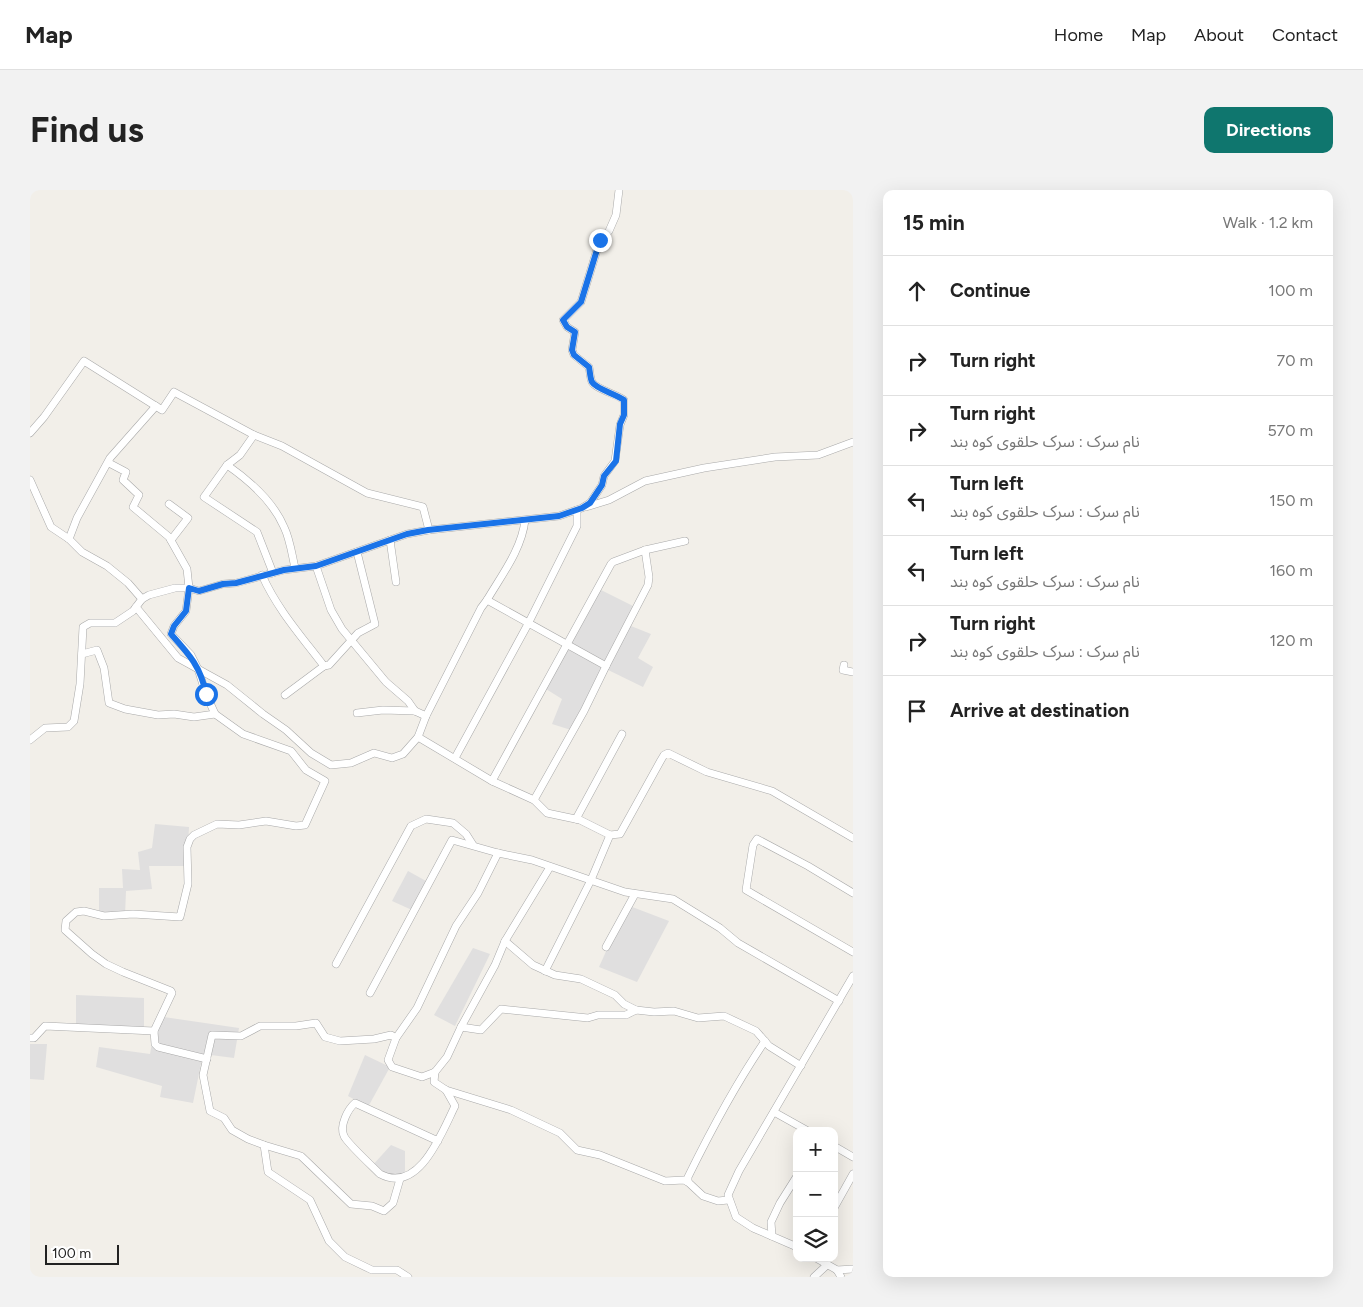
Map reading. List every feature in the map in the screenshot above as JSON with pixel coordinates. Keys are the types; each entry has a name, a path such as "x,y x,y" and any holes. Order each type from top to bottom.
{"street":[{"path":"455,758 528,624 577,526 580,509 590,503 602,485 604,476 616,461 620,424 624,415 624,400 618,395 596,387 592,382 589,367 574,355 572,350 575,332 567,327 563,320 581,302 600,240 609,231 616,215 619,190"},
{"path":"30,434 84,361 162,410 174,392 254,435 282,446 367,493 423,507 428,530"},
{"path":"69,538 77,518 110,458 156,406"},
{"path":"254,435 240,455 227,465 204,497 257,532 273,573"},
{"path":"30,740 45,728 68,727 74,720 80,684 83,627 90,623 115,623 133,611 142,599 149,595 174,588 189,588 199,591 262,575 316,566 407,534 428,530 559,516 610,500 645,481 704,468 775,457 818,455 853,442"},
{"path":"108,463 126,472 123,480 139,496 133,507 171,540 187,569 189,588 186,611 174,626 171,634 191,655 215,714 243,734 291,751 306,770 325,781 305,824 296,826 266,821 239,825 217,824 194,835 187,847 188,884 180,917 133,914 104,916 84,911 76,912 66,920 65,930 92,954 123,972 171,991 172,993 154,1031 155,1044 158,1048 206,1059"},
{"path":"227,465 250,481 273,508 285,528 295,568"},
{"path":"30,480 51,527 69,538 82,552 107,566 128,583 142,599"},
{"path":"169,504 188,518 171,540"},
{"path":"136,607 178,658 227,685 286,730 311,752 331,765 351,762 374,752 392,758 403,754 418,736 426,716 481,608 518,546 524,532 525,520"},
{"path":"390,540 396,582"},
{"path":"492,781 611,564 646,550 684,541"},
{"path":"534,800 584,712 648,585 646,550"},
{"path":"285,695 328,665 358,633 375,624 357,552"},
{"path":"316,566 331,610 342,629 386,682 408,701 415,711"},
{"path":"262,575 268,589 288,619 324,666"},
{"path":"487,600 606,666"},
{"path":"82,654 98,650 104,668 109,702 125,709 158,715 174,714 194,718 215,714"},
{"path":"844,665 843,670 853,672"},
{"path":"357,712 383,710 415,711 426,716"},
{"path":"576,819 622,734"},
{"path":"418,736 492,781 534,800 547,813 576,819 610,835 620,834 661,760 668,753 707,772 772,791 853,838"},
{"path":"336,964 411,826 426,818 453,823 466,834 473,845"},
{"path":"545,971 591,880 610,835"},
{"path":"853,893 757,839 753,845 746,890 853,952"},
{"path":"370,993 452,840 532,860 635,894 673,899 720,928 738,943 839,1000"},
{"path":"498,853 478,893 456,926 417,1008 396,1038 388,1060 392,1067 422,1077 435,1072 447,1058 460,1027 495,965 505,941 550,867"},
{"path":"606,947 635,894"},
{"path":"505,941 533,966 554,976 581,979 615,995 624,1004 636,1010 654,1012 674,1011 698,1018 724,1016 756,1031 769,1046 801,1066"},
{"path":"793,1245 753,1228 736,1217 728,1200 728,1195 739,1171 853,976"},
{"path":"460,1027 480,1030 501,1009 588,1018 598,1015 626,1015 636,1010"},
{"path":"396,1038 391,1035 374,1039 340,1041 325,1037 316,1023 296,1026 260,1026 241,1036 212,1035 203,1075 210,1111 224,1118 232,1130 248,1139 301,1156 351,1204 372,1206 384,1211 393,1203 400,1179"},
{"path":"30,1038 34,1038 45,1026 154,1031"},
{"path":"688,1182 688,1177 712,1129 746,1069 765,1041"},
{"path":"435,1072 434,1082 446,1090 511,1110 560,1133 577,1150 600,1155 665,1181 684,1180 703,1196 718,1201 728,1200"},
{"path":"438,1142 355,1103 342,1128 344,1137 380,1174 400,1179 426,1160 438,1142 455,1106 446,1090"},
{"path":"774,1112 801,1127"},
{"path":"264,1144 268,1172 310,1200 329,1242 345,1257 372,1270 398,1270 408,1277"},
{"path":"838,1148 853,1157"},
{"path":"838,1201 853,1174"},
{"path":"772,1236 771,1222 780,1202 793,1182"},
{"path":"822,1262 839,1274 853,1269"},
{"path":"814,1277 827,1265"}],"shaded area":[{"path":"599,589 633,606 626,624 651,634 638,658 653,667 643,687 602,667 571,730 552,724 562,699 546,689"},
{"path":"155,824 189,827 187,866 149,866 152,889 126,891 125,916 99,916 99,888 123,888 122,869 140,870 138,852 152,848"},
{"path":"408,871 426,881 412,910 392,901"},
{"path":"627,905 669,921 637,982 599,967"},
{"path":"473,948 490,954 455,1026 434,1015"},
{"path":"76,995 144,998 144,1028 76,1024"},
{"path":"157,1016 239,1028 234,1058 203,1054 193,1103 160,1097 162,1086 96,1067 99,1047 150,1054"},
{"path":"30,1044 47,1044 44,1080 30,1079"},
{"path":"365,1055 390,1067 368,1107 348,1096"},
{"path":"391,1145 405,1151 405,1174 384,1176 372,1166"}],"route":[{"path":"206,694 198,669 191,655 171,634 174,626 186,611 189,588 199,591 284,570 316,566 407,534 428,530 559,516 582,508 590,503 602,485 604,476 616,461 620,424 624,415 624,400 618,395 596,387 592,382 589,367 574,355 572,350 575,332 567,327 563,320 581,302 600,240"}]}
